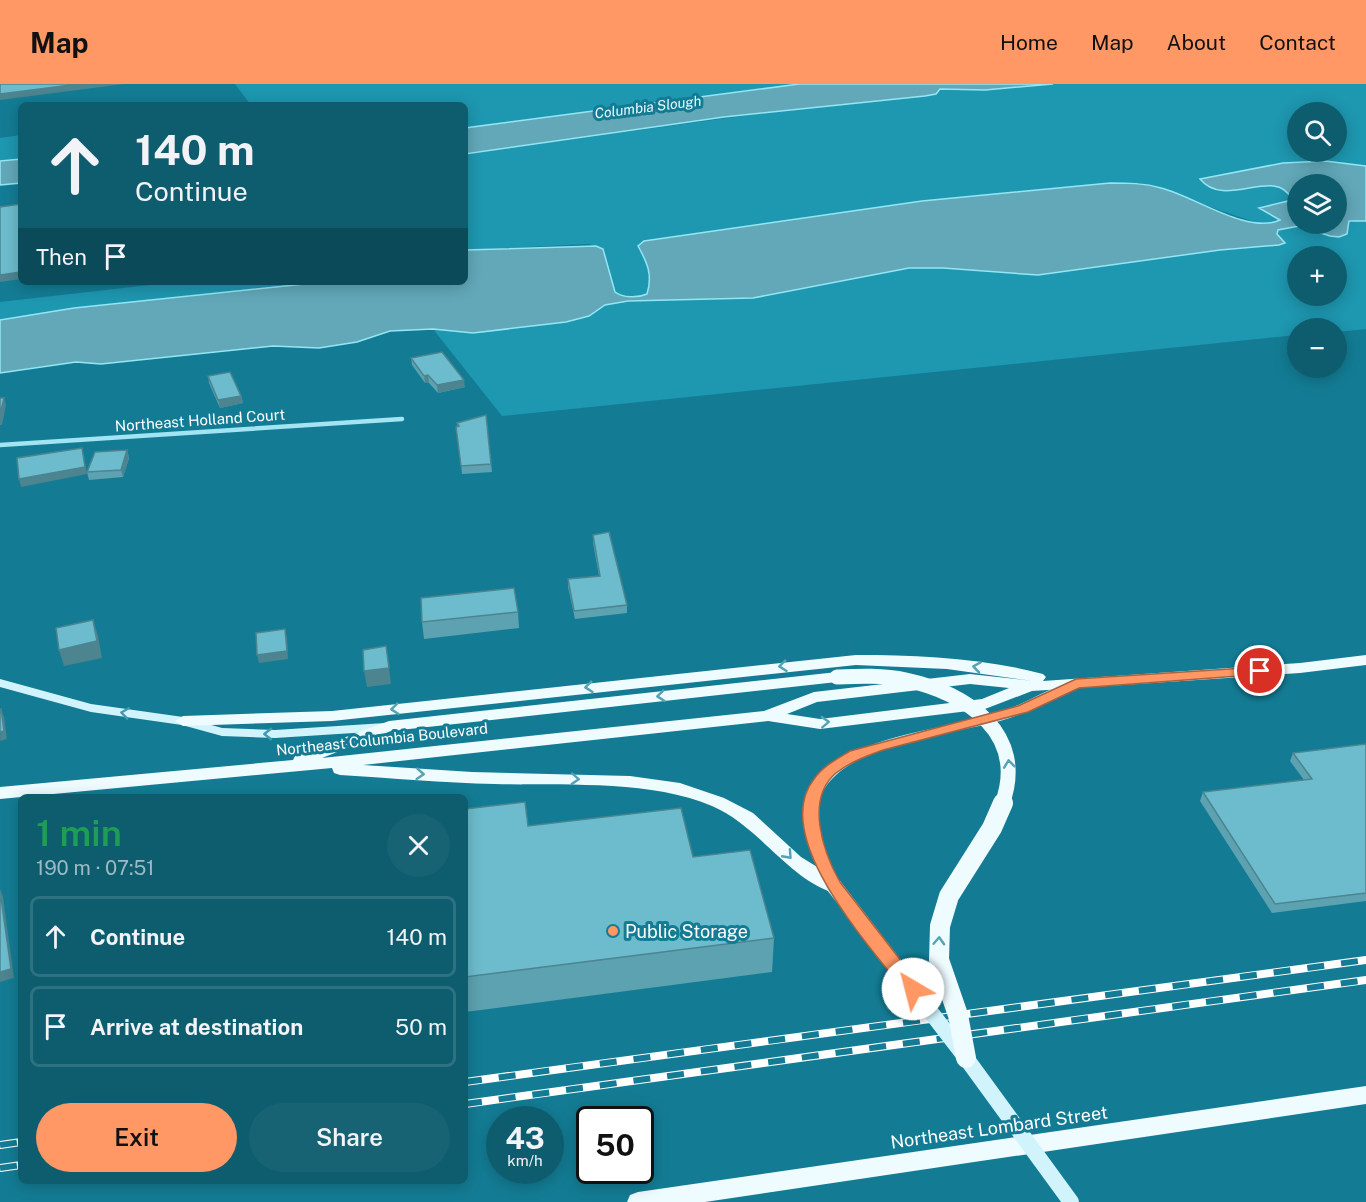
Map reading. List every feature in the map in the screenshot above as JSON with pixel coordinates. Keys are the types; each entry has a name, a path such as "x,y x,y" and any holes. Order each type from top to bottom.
{"main road":[{"path":"183,721 332,716 856,660 905,659 971,666 1076,684"},
{"name":"Northeast Columbia Boulevard","path":"767,716 814,698 959,680 1030,686 1076,684 1300,668 1366,660"},
{"path":"0,682 91,708 183,721 222,732 249,734 389,726 837,677 880,676 906,680 944,692 974,708 1001,736 1010,761 1007,795 999,815 947,902 940,924 940,968 943,982 956,1010 966,1058"},
{"path":"1071,1202 966,1058 834,886 816,849 811,822 815,790 825,776 855,754 1005,715 1076,684"},
{"name":"Northeast Columbia Boulevard","path":"0,793 298,766 767,716 820,724 985,704 1030,686"},
{"path":"281,767 389,726"},
{"path":"298,766 472,778 630,782 680,789 718,802 747,817 795,862 834,886"},
{"name":"Northeast Lombard Street","path":"638,1202 1366,1095"}],"street":[{"name":"Northeast Holland Court","path":"0,445 402,419"}],"shaded area":[{"path":"235,84 799,84 468,128 468,102 249,102"},
{"path":"1053,84 1366,84 1366,166 1333,162 1347,162 1347,102 1287,102 1287,162 1304,162 1283,163 1200,179 1204,184 1226,189 1239,190 1272,186 1286,191 1287,201 1262,206 1261,210 1275,215 1280,221 1260,224 1140,183 1110,183 922,201 644,241 638,246 648,269 647,294 635,297 615,292 603,249 589,244 468,250 468,154 940,89 985,90"},
{"path":"18,135 18,159 0,161 0,138"},
{"path":"1359,219 1366,221 1366,329 1347,331 1347,318 1287,318 1287,336 502,416 433,329 473,333 566,322 589,316 605,305 628,301 753,298 909,268 943,268 1038,275 1220,250 1279,245 1278,230 1287,228 1287,234 1328,234 1339,237 1347,234 1348,221"},
{"path":"150,285 295,285 74,308 0,320 0,302"}],"water":[{"name":"Columbia Slough","path":"799,84 1053,84 985,90 940,89 936,94 925,96 724,117 468,154 468,128"},
{"path":"18,159 18,183 0,185 0,161"},
{"path":"1333,162 1366,166 1366,221 1349,221 1347,234 1347,174 1287,174 1287,193 1284,189 1274,186 1223,191 1210,187 1200,179 1283,163"},
{"path":"1110,183 1136,184 1155,186 1174,192 1237,219 1267,223 1280,220 1259,208 1287,201 1287,228 1278,230 1277,234 1285,243 1038,275 943,268 909,268 753,298 628,301 605,305 589,316 566,322 473,333 433,329 390,331 357,342 319,348 273,346 101,364 76,362 0,373 0,320 74,308 295,285 468,285 468,250 596,246 603,249 615,292 635,297 647,294 649,287 648,269 638,246 644,241 922,201"},
{"path":"1324,234 1347,234 1339,237"}],"building":[{"path":"0,84 79,84 0,94"},
{"path":"18,204 18,272 0,275 0,207"},
{"path":"442,352 464,380 437,385 428,375 424,376 411,358"},
{"path":"230,372 241,396 218,400 208,376"},
{"path":"0,398 4,398 0,415"},
{"path":"486,415 491,464 461,466 457,423"},
{"path":"82,448 85,467 19,479 17,458"},
{"path":"127,450 121,470 87,472 95,452"},
{"path":"609,532 627,605 574,611 568,579 600,576 593,535"},
{"path":"514,588 518,612 422,622 421,598"},
{"path":"93,620 97,641 59,650 56,628"},
{"path":"285,629 287,651 257,655 256,633"},
{"path":"386,646 389,668 364,671 363,650"},
{"path":"0,709 4,731 0,732"},
{"path":"1366,744 1366,893 1275,904 1203,792 1312,779 1293,753"},
{"name":"Public Storage","path":"525,802 528,826 681,808 693,857 750,850 774,938 468,977 468,809"},
{"path":"0,891 11,969 0,972"}],"railway":[{"path":"468,1082 1366,960"},
{"path":"468,1104 1366,980"},
{"path":"0,1145 18,1142"},
{"path":"0,1168 18,1165"}],"place":[{"name":"Public Storage","path":"613,931"}],"route":[{"path":"913,989 834,886 816,849 811,822 812,805 815,790 831,769 855,754 878,746 997,718 1023,709 1076,684 1260,671"}]}
